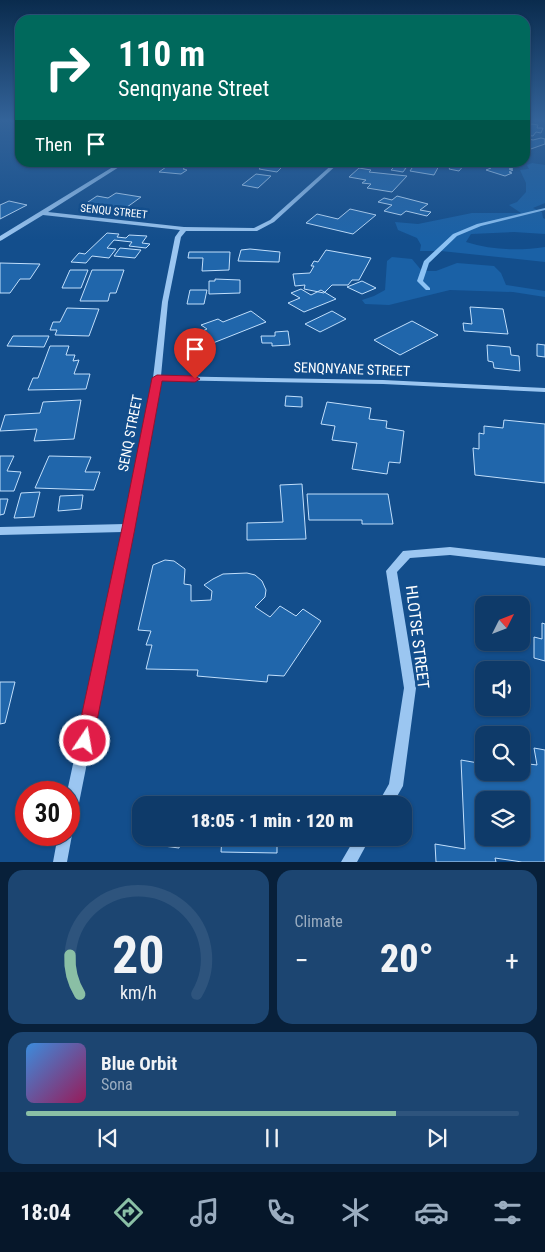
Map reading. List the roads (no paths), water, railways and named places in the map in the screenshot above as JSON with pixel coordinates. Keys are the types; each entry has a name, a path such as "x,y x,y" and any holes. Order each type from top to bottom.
{"street":[{"path":"0,239 117,167"},
{"path":"184,229 255,230 272,221 332,167"},
{"name":"SENQU STREET","path":"42,214 184,229"},
{"name":"SENQ STREET","path":"77,781 129,528 157,378 165,302 178,237 184,229"},
{"name":"SENQNYANE STREET","path":"157,378 383,382 545,390"},
{"path":"0,531 129,528"},
{"name":"HLOTSE STREET","path":"390,796 396,786 410,688 391,571 407,554 450,551 545,562"},
{"path":"60,862 63,846"},
{"path":"348,862 359,846"}],"waterway":[{"path":"428,289 420,281 426,262 455,235 479,225 545,209"}]}
